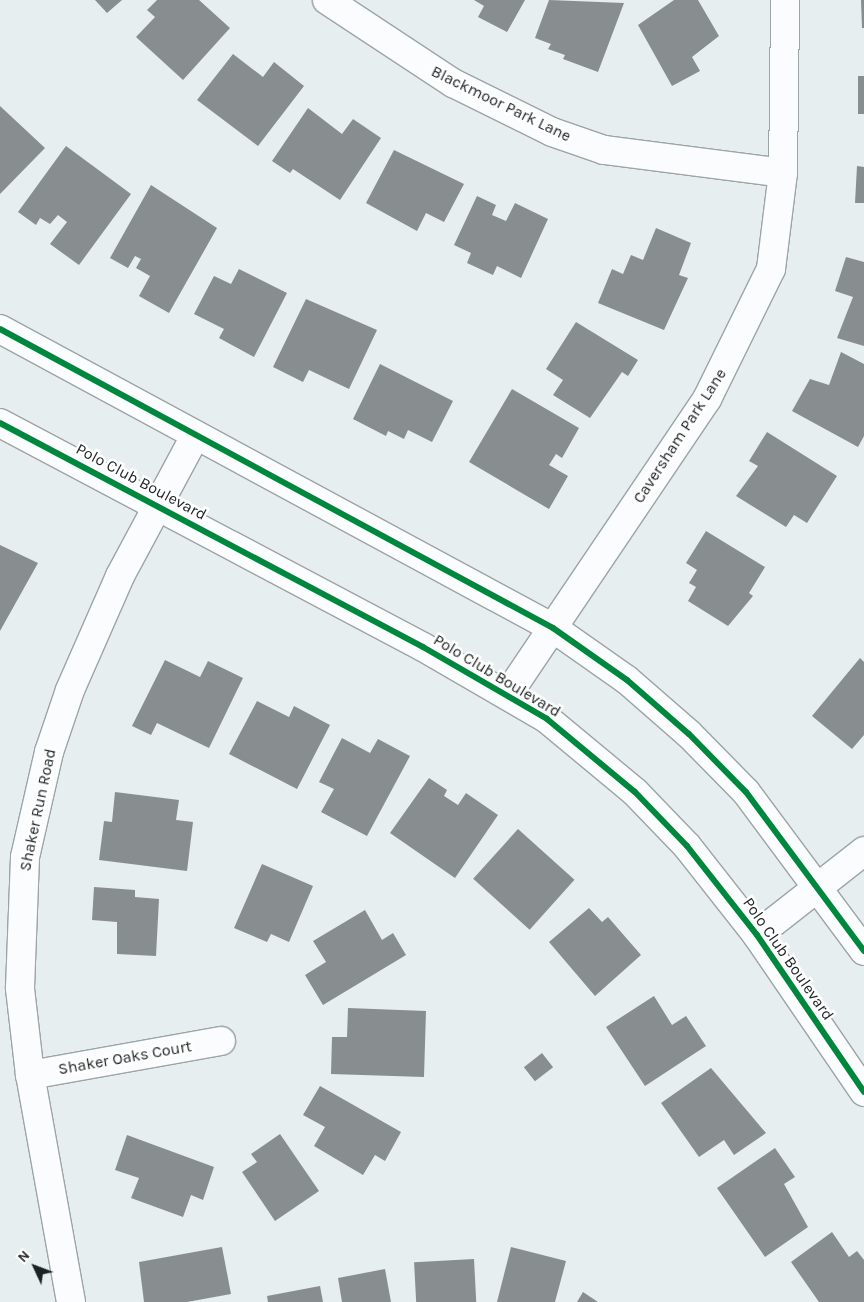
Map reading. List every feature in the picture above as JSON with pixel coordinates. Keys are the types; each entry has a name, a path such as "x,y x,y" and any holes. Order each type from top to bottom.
{"street":[{"name":"Blackmoor Park Lane","path":"327,0 453,83 552,132 604,150 783,173"},
{"name":"Caversham Park Lane","path":"508,694 707,399 745,330 771,269 783,173 785,0"},
{"path":"0,329 194,436 553,628 627,680 689,734 746,792 820,887 864,950"},
{"name":"Polo Club Boulevard","path":"0,423 508,694 547,719 634,792 686,846 757,934 864,1092"},
{"name":"Shaker Run Road","path":"71,1302 30,1075 20,988 20,924 32,828 49,752 70,690 157,506 194,436"},
{"path":"757,934 864,851"},
{"name":"Shaker Oaks Court","path":"30,1075 220,1041"}],"building":[{"path":"95,0 122,0 107,13"},
{"path":"157,0 199,0 230,28 183,80 136,37 155,17 147,10"},
{"path":"474,0 525,0 507,32 478,17 484,6"},
{"path":"549,0 624,3 598,72 563,59 565,55 548,49 551,44 535,38"},
{"path":"674,0 698,0 719,36 692,57 700,71 672,86 638,25"},
{"path":"861,0 864,0 864,28 862,28"},
{"path":"233,54 263,77 274,62 304,86 258,146 197,100"},
{"path":"858,76 864,76 864,114 858,114"},
{"path":"0,106 45,148 0,194"},
{"path":"308,108 342,134 353,119 381,138 340,200 293,169 290,173 272,161"},
{"path":"66,146 131,194 79,265 50,244 67,222 58,215 50,224 40,218 36,225 18,212"},
{"path":"394,150 464,184 444,222 426,213 417,231 366,203"},
{"path":"857,166 864,167 864,203 855,203"},
{"path":"151,185 217,228 169,313 139,296 150,276 136,268 141,259 135,256 128,268 110,258"},
{"path":"477,196 496,205 492,215 506,221 515,203 548,219 521,278 497,266 493,275 467,263 471,253 454,245"},
{"path":"656,228 691,243 679,275 688,278 664,330 598,303 612,269 623,274 631,255 643,260"},
{"path":"846,257 864,262 864,346 837,338 853,297 835,291"},
{"path":"239,269 287,293 254,357 219,338 224,329 194,314 214,276 231,284"},
{"path":"306,299 377,330 349,389 309,370 303,382 273,367"},
{"path":"576,322 638,360 628,376 622,372 590,418 553,395 563,380 546,369"},
{"path":"841,352 864,364 864,436 858,447 792,411 810,379 829,385"},
{"path":"380,364 453,401 432,442 408,430 404,439 388,431 386,436 353,419"},
{"path":"512,389 579,428 562,458 556,454 549,465 568,476 549,509 469,462"},
{"path":"767,432 837,476 807,523 794,515 786,527 736,496 758,466 749,461"},
{"path":"706,531 765,567 749,593 753,596 728,626 688,601 696,587 689,583 697,570 686,563"},
{"path":"0,545 38,563 0,631"},
{"path":"860,658 864,662 864,735 852,749 812,716"},
{"path":"165,660 200,677 208,661 243,678 209,748 157,723 151,735 132,726"},
{"path":"257,701 289,717 294,706 330,725 297,789 229,754"},
{"path":"342,738 370,753 378,739 410,756 367,836 321,812 334,789 319,782"},
{"path":"429,778 447,790 444,796 458,805 466,793 498,815 455,878 390,833"},
{"path":"115,792 179,800 176,820 193,822 187,871 99,860 104,821 112,822"},
{"path":"518,829 574,880 530,930 473,879"},
{"path":"262,864 313,886 289,942 271,934 267,942 234,928"},
{"path":"94,887 135,890 135,897 159,899 156,956 117,954 117,922 92,920"},
{"path":"589,908 602,922 608,917 641,955 595,996 549,942"},
{"path":"365,910 382,940 393,933 406,955 323,1005 305,975 326,962 313,941"},
{"path":"654,996 672,1025 686,1016 706,1046 645,1086 606,1027"},
{"path":"348,1008 426,1011 424,1077 331,1074 332,1037 347,1037"},
{"path":"542,1053 553,1067 535,1081 524,1067"},
{"path":"711,1068 766,1133 734,1155 724,1140 699,1157 661,1103"},
{"path":"320,1086 401,1132 385,1161 375,1155 363,1175 314,1146 325,1127 303,1115"},
{"path":"280,1134 319,1191 275,1221 242,1172 257,1162 251,1154"},
{"path":"127,1135 214,1167 203,1200 191,1195 183,1217 131,1198 139,1178 115,1170"},
{"path":"775,1148 795,1177 784,1184 808,1227 765,1257 717,1188"},
{"path":"832,1232 849,1257 857,1251 864,1260 864,1302 819,1302 791,1262"},
{"path":"222,1247 231,1294 187,1302 144,1302 139,1262"},
{"path":"511,1247 566,1261 555,1302 497,1302"},
{"path":"474,1259 476,1302 416,1302 414,1262"},
{"path":"385,1269 391,1302 342,1302 338,1278"},
{"path":"320,1286 323,1302 268,1302 267,1296"},
{"path":"583,1292 598,1302 577,1302"}],"cycle path":[{"path":"0,329 553,628 627,680 689,734 746,792 864,951"},
{"path":"0,423 423,647 547,719 635,792 687,846 757,935 864,1092"}]}
